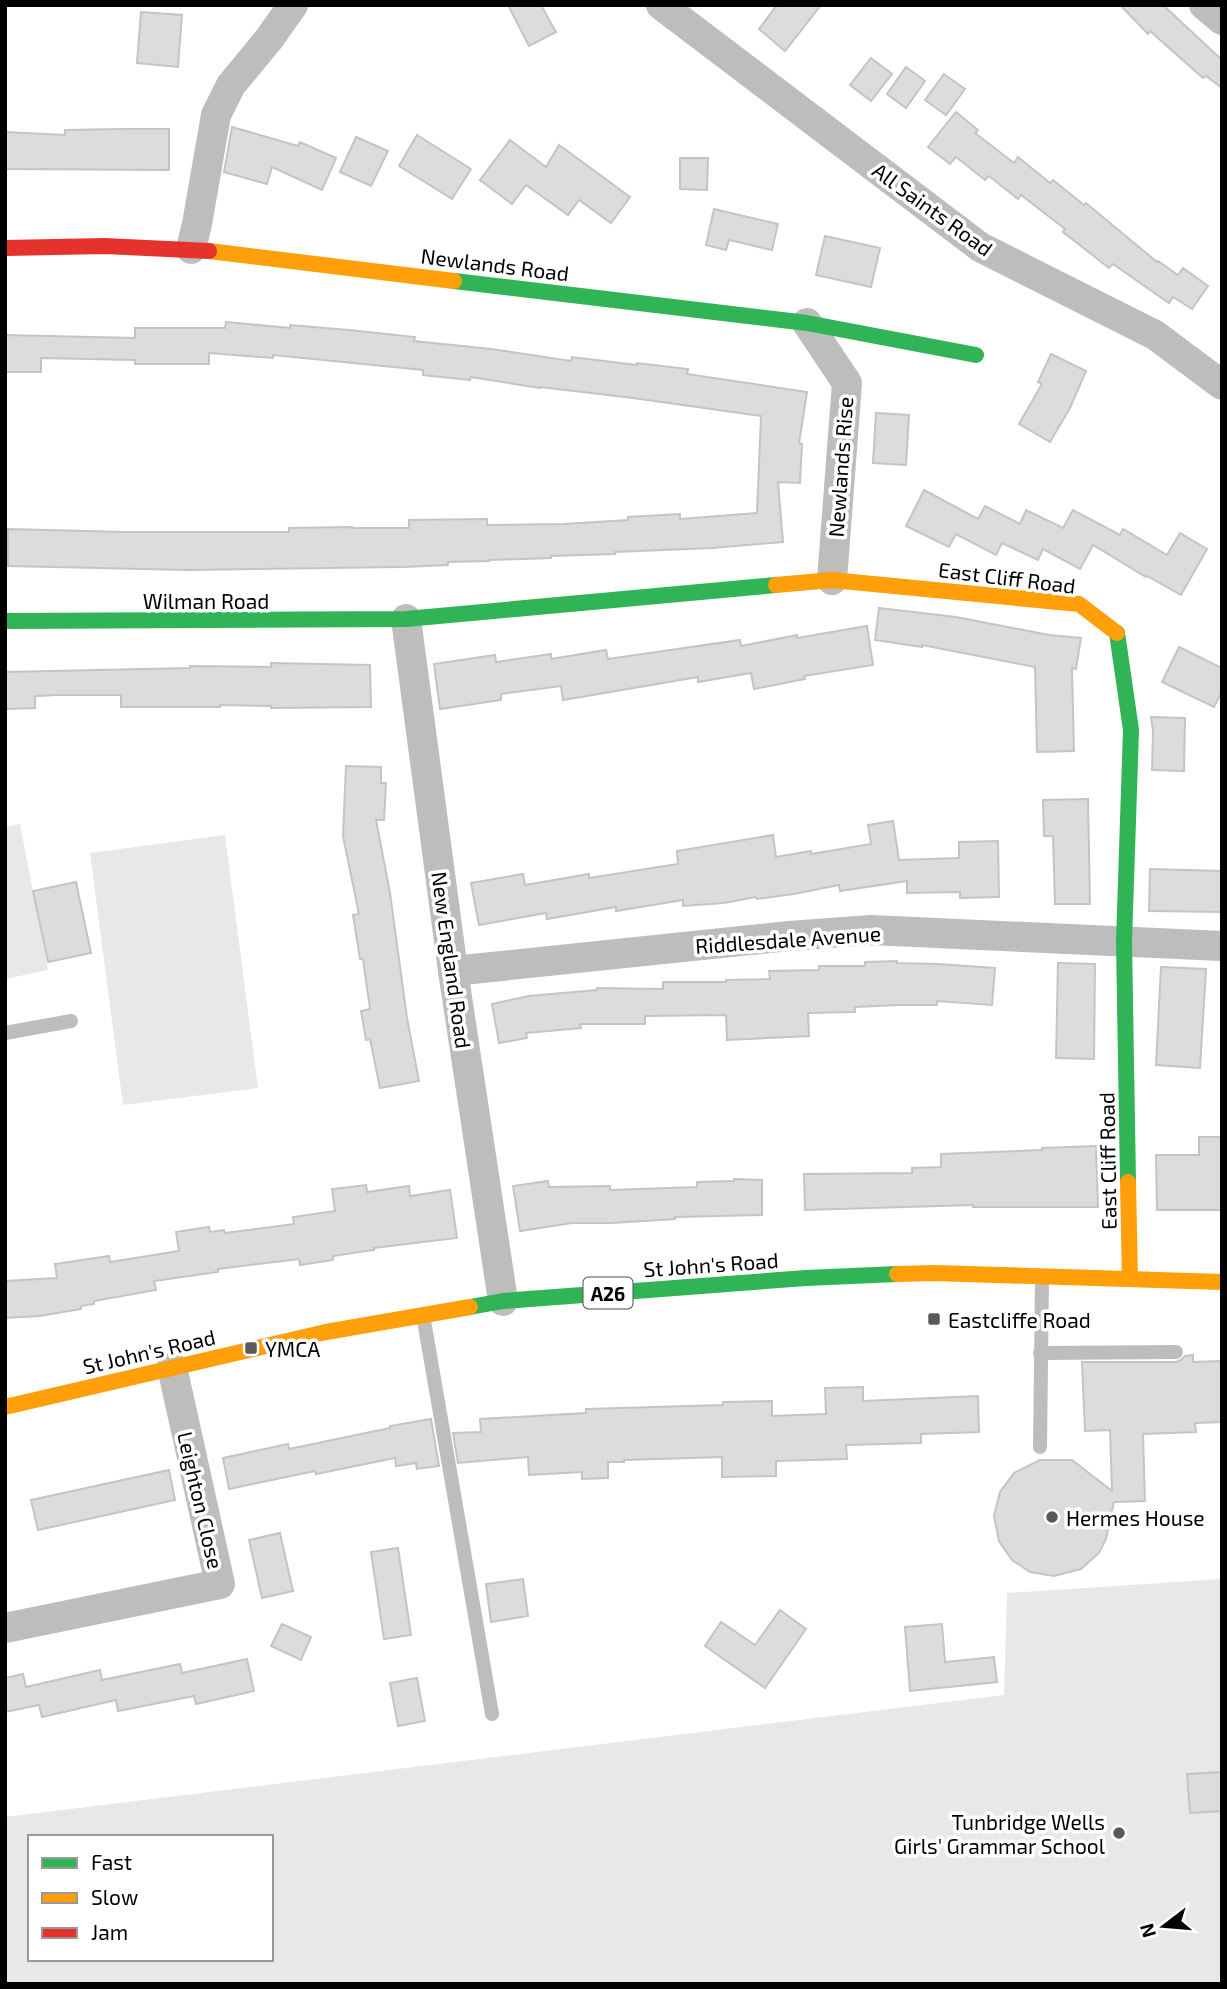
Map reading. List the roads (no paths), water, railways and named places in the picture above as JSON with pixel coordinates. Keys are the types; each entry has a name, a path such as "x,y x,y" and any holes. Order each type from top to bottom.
{"main road":[{"name":"Newlands Road","path":"5,248 105,246 191,249 807,323 976,355"},
{"name":"East Cliff Road","path":"406,619 832,580 1079,604 1118,633 1131,730 1124,941 1130,1279"},
{"name":"Wilman Road","path":"5,621 406,619"},
{"name":"St John's Road","path":"5,1407 326,1332 503,1301 806,1278 934,1273 1222,1282"}],"street":[{"path":"191,249 216,115 231,85 293,5"},
{"name":"All Saints Road","path":"661,5 980,247 1155,335 1222,385"},
{"path":"1204,5 1222,20"},
{"name":"Newlands Rise","path":"807,323 846,383 832,580"},
{"name":"New England Road","path":"406,619 453,971 503,1301"},
{"name":"Riddlesdale Avenue","path":"453,971 871,930 1222,946"},
{"name":"Leighton Close","path":"5,1628 220,1584 172,1367"}],"lane":[{"path":"5,1033 71,1021"},
{"path":"1040,1447 1042,1276"},
{"path":"423,1314 492,1714"},
{"path":"1040,1353 1176,1352"}],"place":[{"name":"Eastcliffe Road","path":"934,1319"},
{"name":"YMCA","path":"251,1348"},
{"name":"Hermes House","path":"1052,1517"},
{"name":"Tunbridge Wells Girls' Grammar School","path":"1119,1833"}]}
